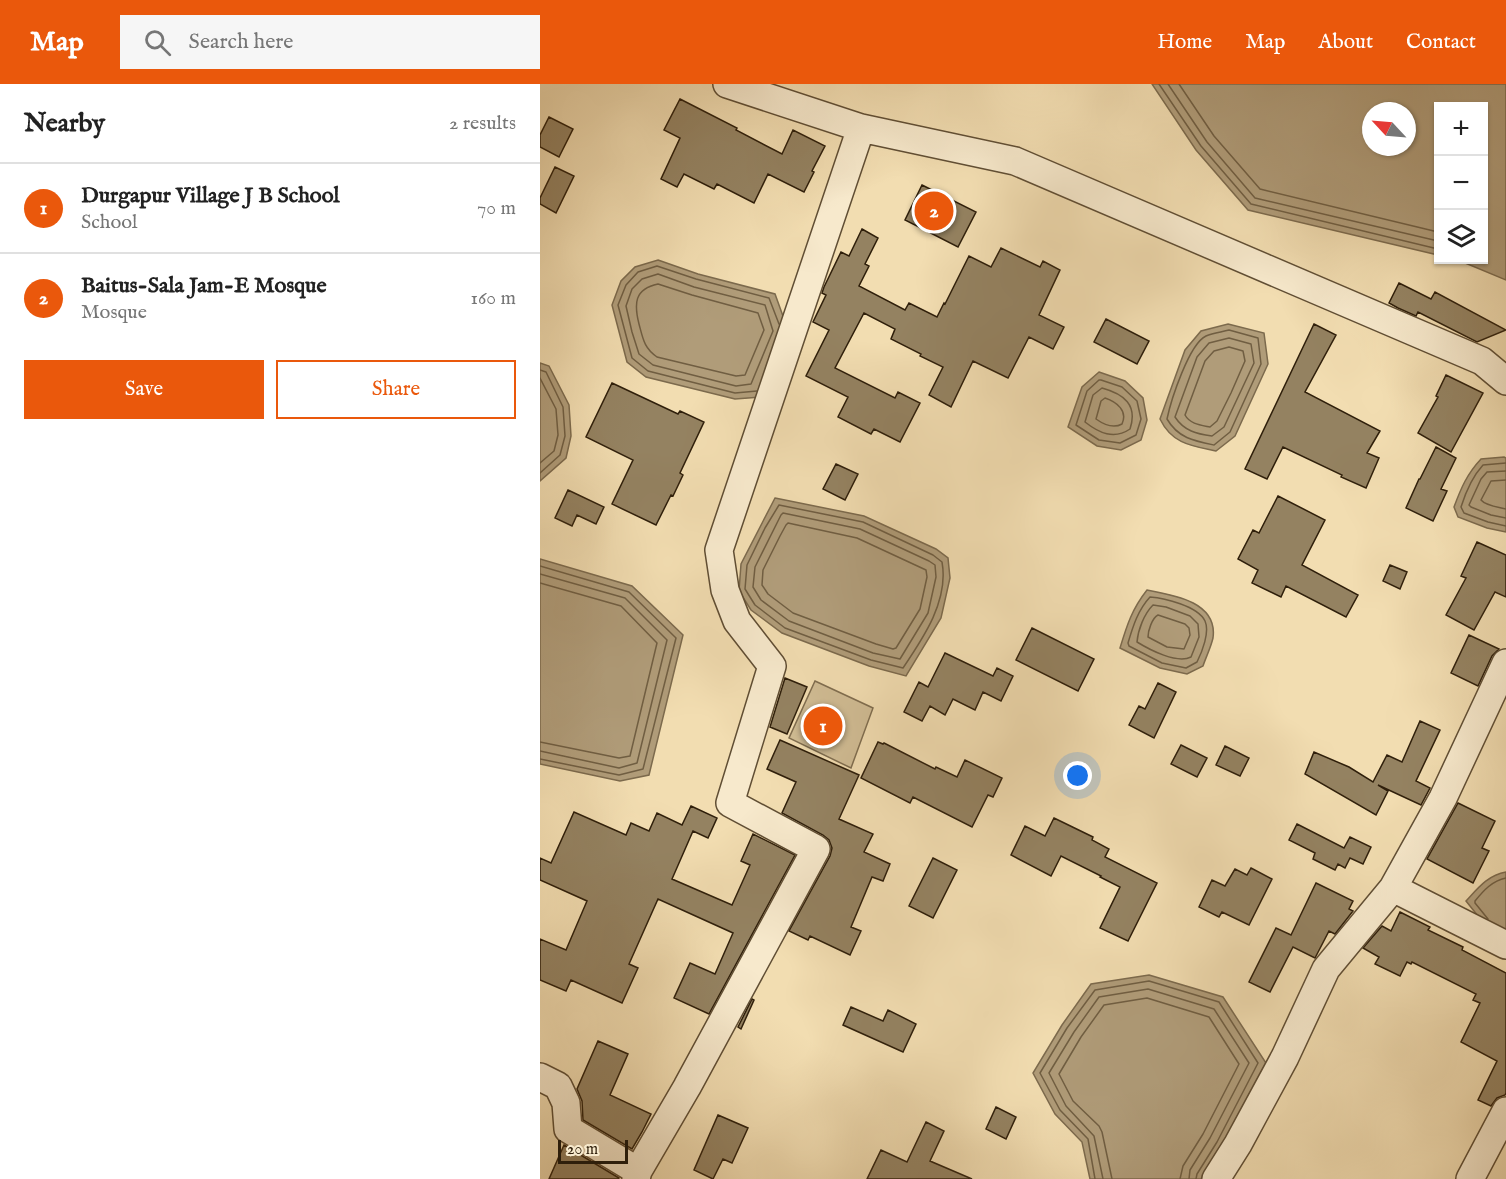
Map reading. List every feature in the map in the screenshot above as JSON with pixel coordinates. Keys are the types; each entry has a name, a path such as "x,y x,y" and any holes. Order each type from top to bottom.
{"street":[{"path":"727,84 861,128 1015,161 1482,361 1506,381"},
{"path":"540,1077 558,1086 566,1103 568,1128 637,1175 816,849 730,803 772,666 737,621 725,590 719,550 861,128"},
{"path":"1216,1179 1238,1144 1285,1057 1326,969 1393,888 1443,798 1506,663"},
{"path":"1393,888 1506,945"},
{"path":"1470,1179 1506,1112"}],"shaded area":[{"path":"815,681 873,708 851,768 789,738"}],"water":[{"path":"1152,84 1506,84 1506,280 1468,264 1488,264 1488,102 1434,102 1434,254 1248,210 1196,150"},
{"path":"658,260 698,274 775,294 788,330 761,397 735,399 646,377 627,362 612,305 621,281 635,267"},
{"path":"1228,324 1264,333 1268,364 1235,436 1216,451 1177,439 1170,434 1160,419 1185,350 1201,331"},
{"path":"540,363 549,366 569,405 571,436 566,458 540,481"},
{"path":"1099,372 1125,381 1143,398 1147,420 1141,440 1121,450 1097,446 1068,427 1082,387"},
{"path":"1506,458 1506,532 1487,528 1458,517 1454,507 1472,470 1481,459"},
{"path":"775,498 864,516 936,549 948,558 950,578 941,618 906,676 869,666 782,633 751,610 739,591 741,564"},
{"path":"540,559 632,586 683,635 649,775 620,781 540,764"},
{"path":"1147,590 1192,602 1209,616 1213,626 1213,638 1203,666 1187,674 1160,668 1120,648 1130,618"},
{"path":"1506,872 1506,937 1490,931 1466,901 1489,879"},
{"path":"1149,975 1223,997 1266,1063 1201,1179 1090,1179 1082,1142 1055,1114 1033,1073 1062,1025 1091,984"}],"building":[{"path":"680,99 782,154 793,130 825,146 804,192 768,174 754,203 717,184 714,189 684,174 677,187 661,179 680,138 664,130"},
{"path":"549,117 573,129 559,157 540,147 540,135"},
{"path":"555,167 574,176 556,213 540,204 540,198"},
{"path":"922,185 976,212 958,247 905,220"},
{"path":"862,229 878,238 865,264 869,266 859,286 905,310 909,303 937,317 969,256 991,267 1001,248 1040,267 1043,261 1060,270 1039,315 1064,327 1053,349 1029,337 1008,378 973,361 951,407 929,395 943,367 891,339 895,329 864,313 835,368 895,398 898,392 920,403 900,442 874,429 871,434 838,417 848,397 806,376 829,330 813,322 826,295 822,293 824,287 841,252 849,256"},
{"path":"1399,283 1431,299 1435,292 1506,330 1477,342 1418,312 1416,316 1389,303"},
{"path":"1106,319 1149,341 1137,364 1094,342"},
{"path":"1314,324 1336,335 1305,392 1380,431 1367,453 1379,458 1366,488 1283,447 1267,479 1245,469"},
{"path":"1446,375 1483,393 1451,452 1418,433 1438,397 1436,396"},
{"path":"612,383 678,414 680,411 704,422 680,473 683,475 656,525 612,504 633,460 586,437"},
{"path":"1436,447 1456,458 1441,489 1447,491 1433,521 1406,508"},
{"path":"836,464 858,474 845,500 823,489"},
{"path":"568,490 604,507 596,524 577,515 572,526 555,518"},
{"path":"1278,496 1325,520 1302,565 1358,595 1346,617 1286,586 1281,597 1252,583 1258,570 1238,559 1253,530 1259,533"},
{"path":"1477,542 1506,555 1506,597 1495,592 1474,630 1446,615 1466,578 1461,576"},
{"path":"1390,565 1407,572 1400,589 1383,581"},
{"path":"1032,628 1094,659 1078,691 1016,660"},
{"path":"1469,635 1499,649 1492,656 1478,686 1451,673"},
{"path":"945,653 993,676 997,668 1013,676 1001,701 983,692 975,710 953,699 945,715 930,706 922,721 904,712 919,682 928,687"},
{"path":"785,678 807,687 787,734 770,727"},
{"path":"1158,683 1176,692 1154,738 1129,725 1139,706 1145,709"},
{"path":"1420,721 1440,730 1416,781 1430,788 1421,805 1378,785 1388,791 1376,815 1305,774 1314,752 1349,767 1373,782 1387,755 1402,762"},
{"path":"780,740 859,775 839,819 873,834 864,852 890,864 883,881 872,877 851,927 861,931 850,955 810,936 808,940 789,931 830,856 832,848 829,840 823,835 782,813 796,782 767,769"},
{"path":"878,742 957,777 965,760 1002,778 993,797 988,795 972,827 913,797 910,803 861,778"},
{"path":"1181,745 1207,758 1197,777 1171,764"},
{"path":"1225,746 1249,758 1240,776 1216,765"},
{"path":"1458,803 1495,821 1482,848 1489,851 1473,883 1427,859"},
{"path":"691,806 717,818 708,838 693,831 672,879 732,905 750,865 741,861 753,834 795,855 709,1014 674,998 690,963 715,974 733,933 658,899 629,964 638,968 622,1003 571,980 566,991 540,980 540,939 566,950 587,901 540,880 540,858 551,863 574,812 626,835 631,823 649,831 657,813 682,825"},
{"path":"1054,818 1093,837 1092,840 1109,849 1105,857 1157,883 1128,941 1100,928 1120,887 1061,856 1051,876 1011,855 1025,826 1045,836"},
{"path":"1297,824 1344,848 1350,837 1371,847 1363,864 1350,858 1345,868 1338,864 1335,870 1313,859 1315,853 1289,840"},
{"path":"933,858 957,870 933,918 909,906"},
{"path":"1251,868 1272,879 1249,925 1222,912 1219,917 1199,907 1212,880 1225,886 1235,869 1247,875"},
{"path":"1316,883 1353,901 1349,909 1353,911 1335,934 1329,931 1315,958 1293,947 1270,992 1249,982 1276,928 1291,935"},
{"path":"1400,912 1430,927 1428,930 1463,947 1462,950 1506,973 1506,1093 1497,1098 1491,1106 1478,1100 1497,1061 1461,1042 1480,1003 1473,1000 1476,994 1412,962 1411,964 1407,962 1400,976 1375,964 1379,957 1363,948 1382,926 1391,931"},
{"path":"752,999 754,1000 741,1029 738,1027"},
{"path":"851,1007 883,1021 888,1010 916,1024 903,1052 843,1025"},
{"path":"598,1041 628,1054 610,1095 651,1114 632,1149 583,1120 582,1101 577,1089"},
{"path":"996,1107 1016,1117 1006,1139 986,1129"},
{"path":"718,1115 748,1128 732,1163 723,1159 713,1179 694,1170"},
{"path":"926,1122 944,1131 930,1161 972,1179 867,1179 881,1150 907,1162"},
{"path":"564,1145 619,1178 549,1179"}],"place":[{"name":"Baitus-Sala Jam-E Mosque","path":"934,211"},
{"name":"Durgapur Village J B School","path":"823,726"}]}
